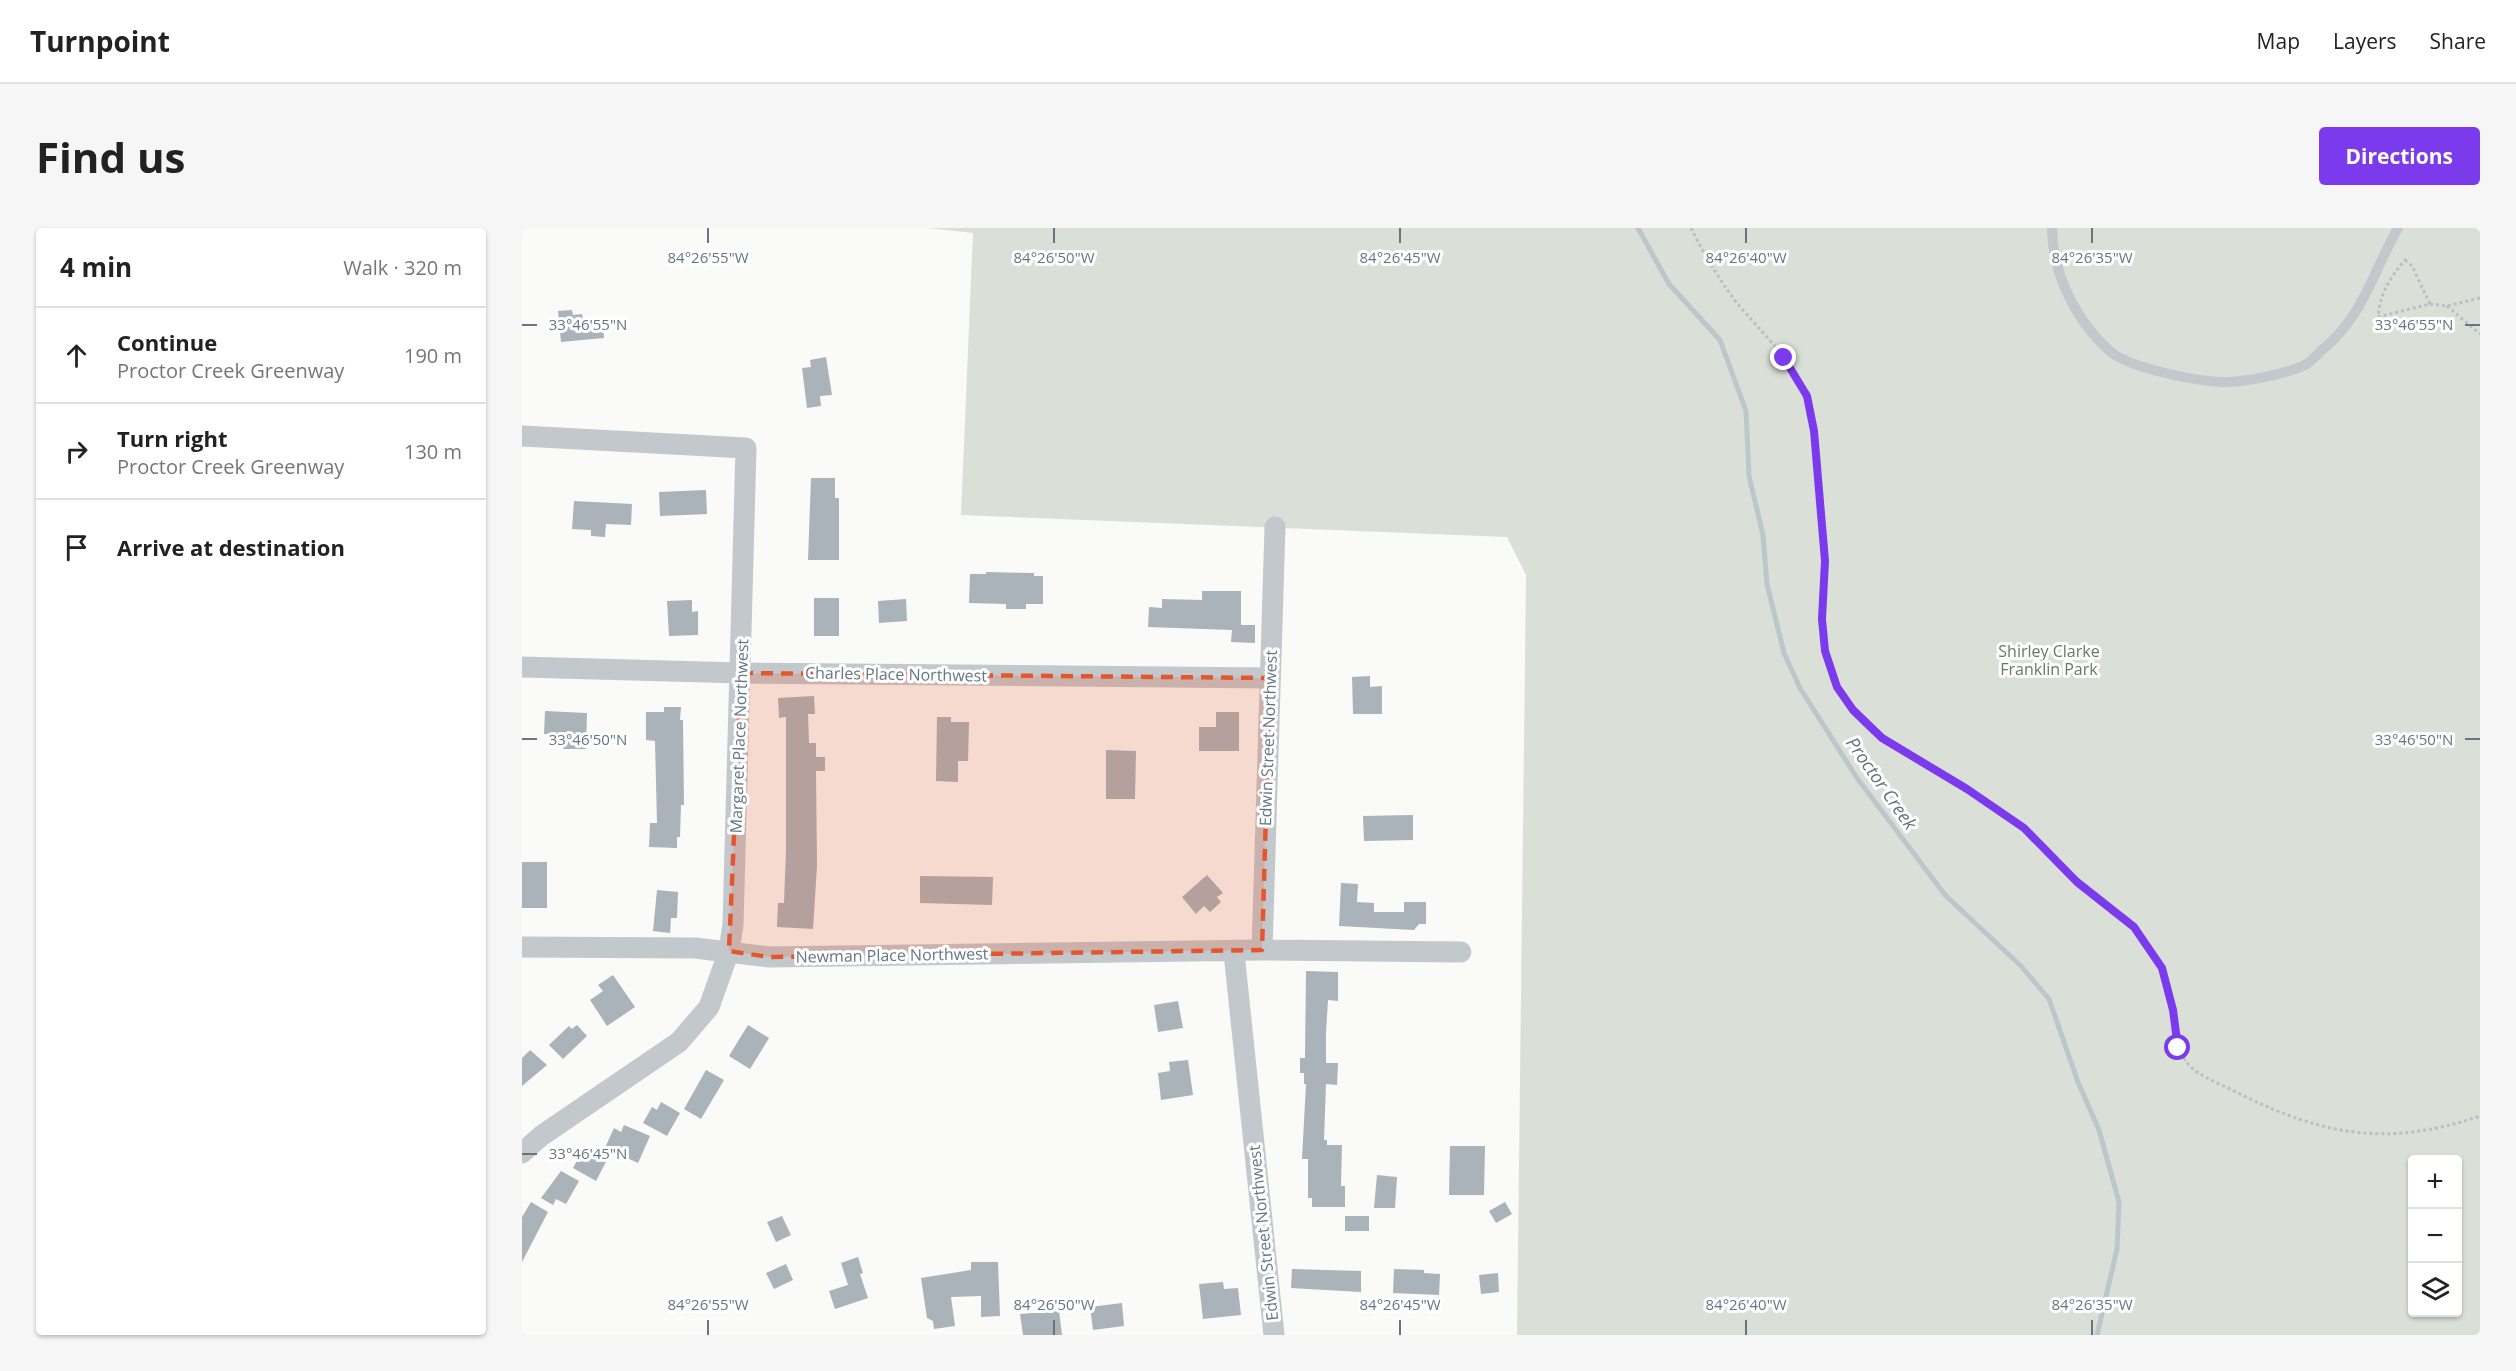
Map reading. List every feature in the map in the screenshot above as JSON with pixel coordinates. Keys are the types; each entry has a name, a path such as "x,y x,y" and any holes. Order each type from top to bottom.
{"street":[{"name":"Margaret Place Northwest","path":"522,436 746,448 734,924 729,951 709,1007 679,1041 541,1136 522,1154"},
{"name":"Edwin Street Northwest","path":"1262,950 1275,527"},
{"name":"Charles Place Northwest","path":"522,667 741,673 1270,678"},
{"name":"Newman Place Northwest","path":"522,947 729,951 769,957 1234,953 1262,950 1461,952"},
{"name":"Edwin Street Northwest","path":"1234,953 1274,1335"}],"lane":[{"path":"2052,228 2060,272 2068,297 2085,323 2112,353 2146,368 2225,382 2262,376 2305,365 2328,346 2349,326 2370,289 2384,252 2398,228"}],"path":[{"path":"1691,228 1712,267 1736,302 1784,358 1807,396 1814,431 1825,561 1822,619 1825,651 1837,687 1853,710 1882,738 1967,789 2024,828 2077,882 2134,927 2162,968 2173,1010 2178,1048 2191,1067 2267,1107 2331,1130 2393,1136 2449,1126 2480,1116"},
{"path":"2430,304 2412,266 2405,260 2390,279 2382,295 2378,317 2390,316 2430,304 2447,306 2480,298"},
{"path":"2447,306 2480,334"}],"highlighted area":[{"path":"741,673 1270,678 1262,950 769,957 729,951"}],"green space":[{"name":"Shirley Clarke Franklin Park","path":"927,228 2480,228 2480,1335 1517,1335 1526,575 1507,537 961,515 973,233"}],"building":[{"path":"572,310 573,315 582,314 583,320 603,318 604,338 561,342 558,311"},
{"path":"826,357 832,395 820,396 821,406 807,408 802,368 811,367 810,360"},
{"path":"811,478 835,478 835,498 839,498 839,560 808,560"},
{"path":"706,490 707,514 660,516 659,492"},
{"path":"574,501 632,504 631,525 606,524 605,537 591,536 591,530 572,529"},
{"path":"986,572 1034,573 1034,576 1043,576 1043,604 1026,604 1026,609 1006,609 1006,604 969,603 970,574 986,574"},
{"path":"1202,591 1241,591 1241,625 1255,625 1255,643 1231,642 1232,630 1148,627 1149,607 1162,608 1162,599 1202,600"},
{"path":"814,598 839,598 839,636 814,636"},
{"path":"906,599 907,621 879,623 878,601"},
{"path":"692,600 692,612 698,611 698,635 669,636 667,601"},
{"path":"1370,676 1370,687 1382,686 1382,714 1353,714 1352,677"},
{"path":"814,696 815,714 808,714 809,743 816,743 816,757 825,757 825,771 816,771 817,866 813,929 777,927 778,903 784,903 786,852 786,717 779,718 778,698"},
{"path":"664,707 681,707 680,720 683,720 684,805 681,805 680,837 677,837 677,848 649,847 650,823 657,823 655,741 646,740 646,712 664,712"},
{"path":"545,711 587,713 586,749 563,749 563,734 544,734"},
{"path":"1216,712 1239,712 1239,751 1199,751 1199,727 1216,727"},
{"path":"937,717 951,717 951,722 969,722 968,761 958,761 958,782 936,781"},
{"path":"1106,750 1136,751 1135,799 1106,799"},
{"path":"1413,815 1413,840 1364,841 1363,816"},
{"path":"522,862 547,862 547,908 522,908"},
{"path":"1207,875 1223,893 1217,897 1221,902 1210,912 1204,906 1196,914 1182,897"},
{"path":"920,876 993,877 992,905 920,903"},
{"path":"1341,883 1358,884 1357,902 1374,903 1374,912 1404,912 1404,902 1426,902 1426,924 1419,924 1414,930 1339,926"},
{"path":"657,890 678,892 677,918 671,918 670,933 653,931"},
{"path":"1306,971 1338,972 1338,1001 1328,1000 1326,1033 1326,1063 1338,1063 1337,1085 1326,1084 1324,1140 1327,1140 1327,1145 1342,1145 1341,1186 1345,1186 1345,1207 1312,1207 1312,1198 1308,1198 1308,1159 1302,1159 1306,1084 1304,1084 1304,1073 1300,1073 1300,1058 1305,1058"},
{"path":"613,975 635,1007 607,1026 590,1000 603,991 598,985"},
{"path":"1178,1001 1183,1028 1158,1032 1154,1005"},
{"path":"577,1025 587,1036 563,1059 549,1045 569,1026 572,1029"},
{"path":"748,1025 769,1038 750,1069 729,1056"},
{"path":"530,1050 547,1065 522,1086 522,1058"},
{"path":"1188,1060 1193,1095 1161,1100 1158,1073 1170,1071 1169,1062"},
{"path":"706,1070 724,1080 701,1119 684,1109"},
{"path":"661,1102 680,1113 667,1136 643,1123 652,1107 657,1110"},
{"path":"624,1125 650,1136 638,1163 605,1148 614,1128 621,1132"},
{"path":"1450,1146 1485,1146 1484,1195 1449,1195"},
{"path":"591,1148 608,1158 596,1181 573,1168 581,1153 586,1156"},
{"path":"561,1171 579,1181 566,1204 556,1199 553,1205 541,1198"},
{"path":"1377,1175 1397,1177 1395,1208 1374,1208"},
{"path":"531,1202 548,1212 522,1262 522,1217"},
{"path":"1505,1202 1512,1214 1496,1223 1489,1211"},
{"path":"782,1216 791,1235 776,1242 767,1222"},
{"path":"1345,1216 1369,1216 1369,1231 1345,1231"},
{"path":"858,1257 863,1273 860,1274 868,1298 835,1309 829,1291 848,1285 841,1263"},
{"path":"971,1262 998,1262 1000,1316 981,1317 981,1296 951,1297 955,1326 934,1329 933,1321 927,1318 921,1278 971,1270"},
{"path":"786,1264 793,1280 774,1289 766,1273"},
{"path":"1292,1269 1361,1271 1361,1292 1291,1288"},
{"path":"1394,1269 1424,1270 1424,1273 1440,1274 1439,1295 1393,1293"},
{"path":"1498,1273 1499,1292 1481,1294 1479,1275"},
{"path":"1223,1282 1224,1289 1238,1288 1241,1315 1203,1319 1199,1284"},
{"path":"1122,1303 1124,1326 1093,1330 1090,1307"},
{"path":"1059,1311 1062,1335 1023,1335 1020,1314"}],"waterway":[{"name":"Proctor Creek","path":"1638,228 1669,284 1720,340 1746,411 1749,476 1763,535 1767,584 1784,653 1800,688 1857,778 1945,895 2021,966 2049,999 2078,1082 2099,1130 2119,1202 2117,1249 2097,1335"}],"route":[{"path":"1784,358 1807,396 1814,431 1825,561 1822,619 1825,651 1837,687 1853,710 1882,738 1967,789 2024,828 2077,882 2134,927 2162,968 2173,1010 2178,1048"}]}
